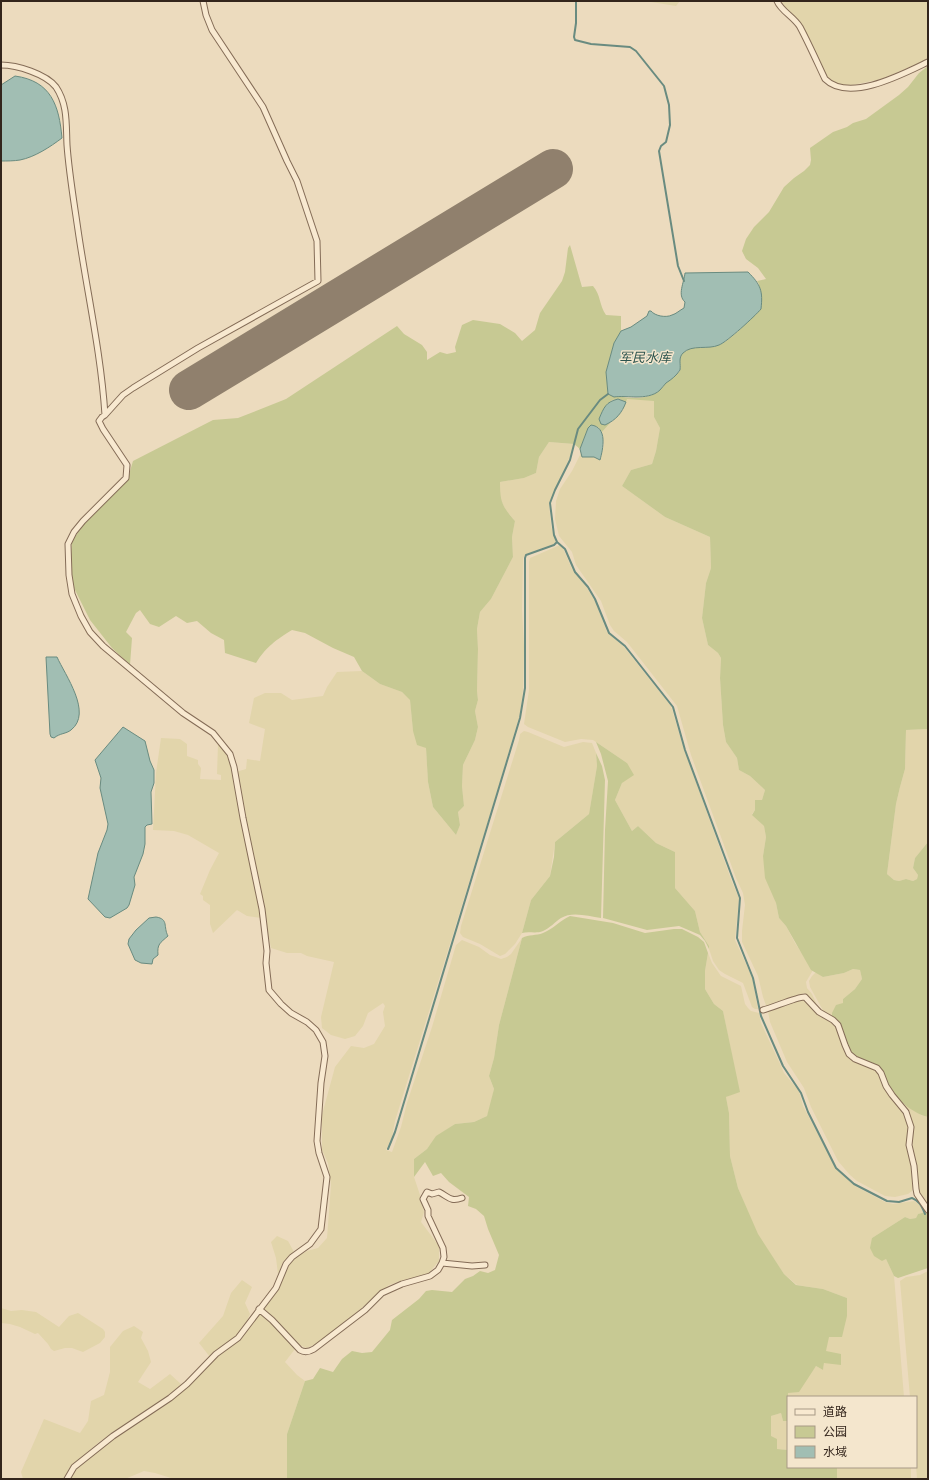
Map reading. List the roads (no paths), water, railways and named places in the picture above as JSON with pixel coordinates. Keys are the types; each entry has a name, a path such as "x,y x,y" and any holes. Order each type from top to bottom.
{"street":[{"path":"67,1479 74,1467 113,1436 170,1398 188,1384 216,1354 238,1338 276,1288 286,1264 292,1257 310,1244 322,1229 327,1177 319,1153 317,1141 321,1083 325,1056 323,1042 316,1030 307,1022 291,1013 269,990 266,963 268,951 262,909 234,767 230,754 213,733 183,713 103,646 90,632 81,616 72,594 68,575 68,544 74,532 126,478 127,465 103,429 99,421 102,417 123,395 133,388 198,348 318,281 316,241 297,181 263,107 212,30 206,15 203,1"},
{"path":"777,1 778,4 793,18 799,27 825,79 831,84 844,88 856,88 884,81 928,62"},
{"path":"1,65 33,72 51,81 56,87 64,105 67,116 67,145 78,230 102,379 105,415"},
{"path":"763,1010 801,996 805,997 820,1012 838,1025 845,1045 855,1059 877,1068 881,1073 886,1086 909,1118 911,1127 910,1145 917,1194 928,1210"},
{"path":"259,1309 272,1320 300,1350 309,1352 346,1326 382,1294 402,1284 430,1276 438,1270 444,1257 443,1248 428,1216 428,1210 423,1199 427,1192 432,1194 439,1192 455,1201 462,1198"},
{"path":"442,1263 472,1266 485,1265"}],"water":[{"path":"15,76 37,83 51,96 61,126 62,138 31,157 13,161 1,161 1,85"},
{"name":"军民水库","path":"748,272 756,281 760,289 762,297 761,309 741,328 719,345 695,348 687,350 683,353 680,359 680,370 655,394 636,397 614,397 608,394 606,372 614,343 621,331 631,327 647,316 649,311 658,315 670,316 684,308 685,302 681,296 681,292 685,273"},
{"path":"618,399 626,402 623,410 609,423 605,425 601,424 599,419 604,408 608,403"},
{"path":"591,425 600,430 602,434 603,445 600,460 594,457 582,457 580,449 588,428"},
{"path":"46,657 57,657 75,694 79,714 77,723 71,730 54,738 51,737 50,734"},
{"path":"123,727 145,741 154,770 154,783 151,792 152,824 145,827 145,844 143,854 134,877 135,885 129,905 127,908 110,918 105,917 88,899 98,853 108,824 100,788 101,778 95,760"},
{"path":"156,917 163,920 168,936 160,944 158,948 158,955 153,959 152,964 141,963 135,960 128,944 129,939 149,918"}],"waterway":[{"path":"576,1 575,40 591,44 630,47 636,51 664,86 669,105 670,125 666,142 661,146 659,151 678,266 684,281"},
{"path":"608,394 600,400 578,429 570,460 550,503 554,535 557,542 565,549 575,572 588,587 595,599 609,633 625,646 673,707 685,750 740,898 737,938 753,978 761,1016 783,1066 801,1093 808,1112 836,1168 854,1184 887,1201 899,1202 912,1198 915,1199 920,1204 925,1214"},
{"path":"388,1149 395,1132 520,718 525,688 525,558 526,555 554,545 557,542"}]}
